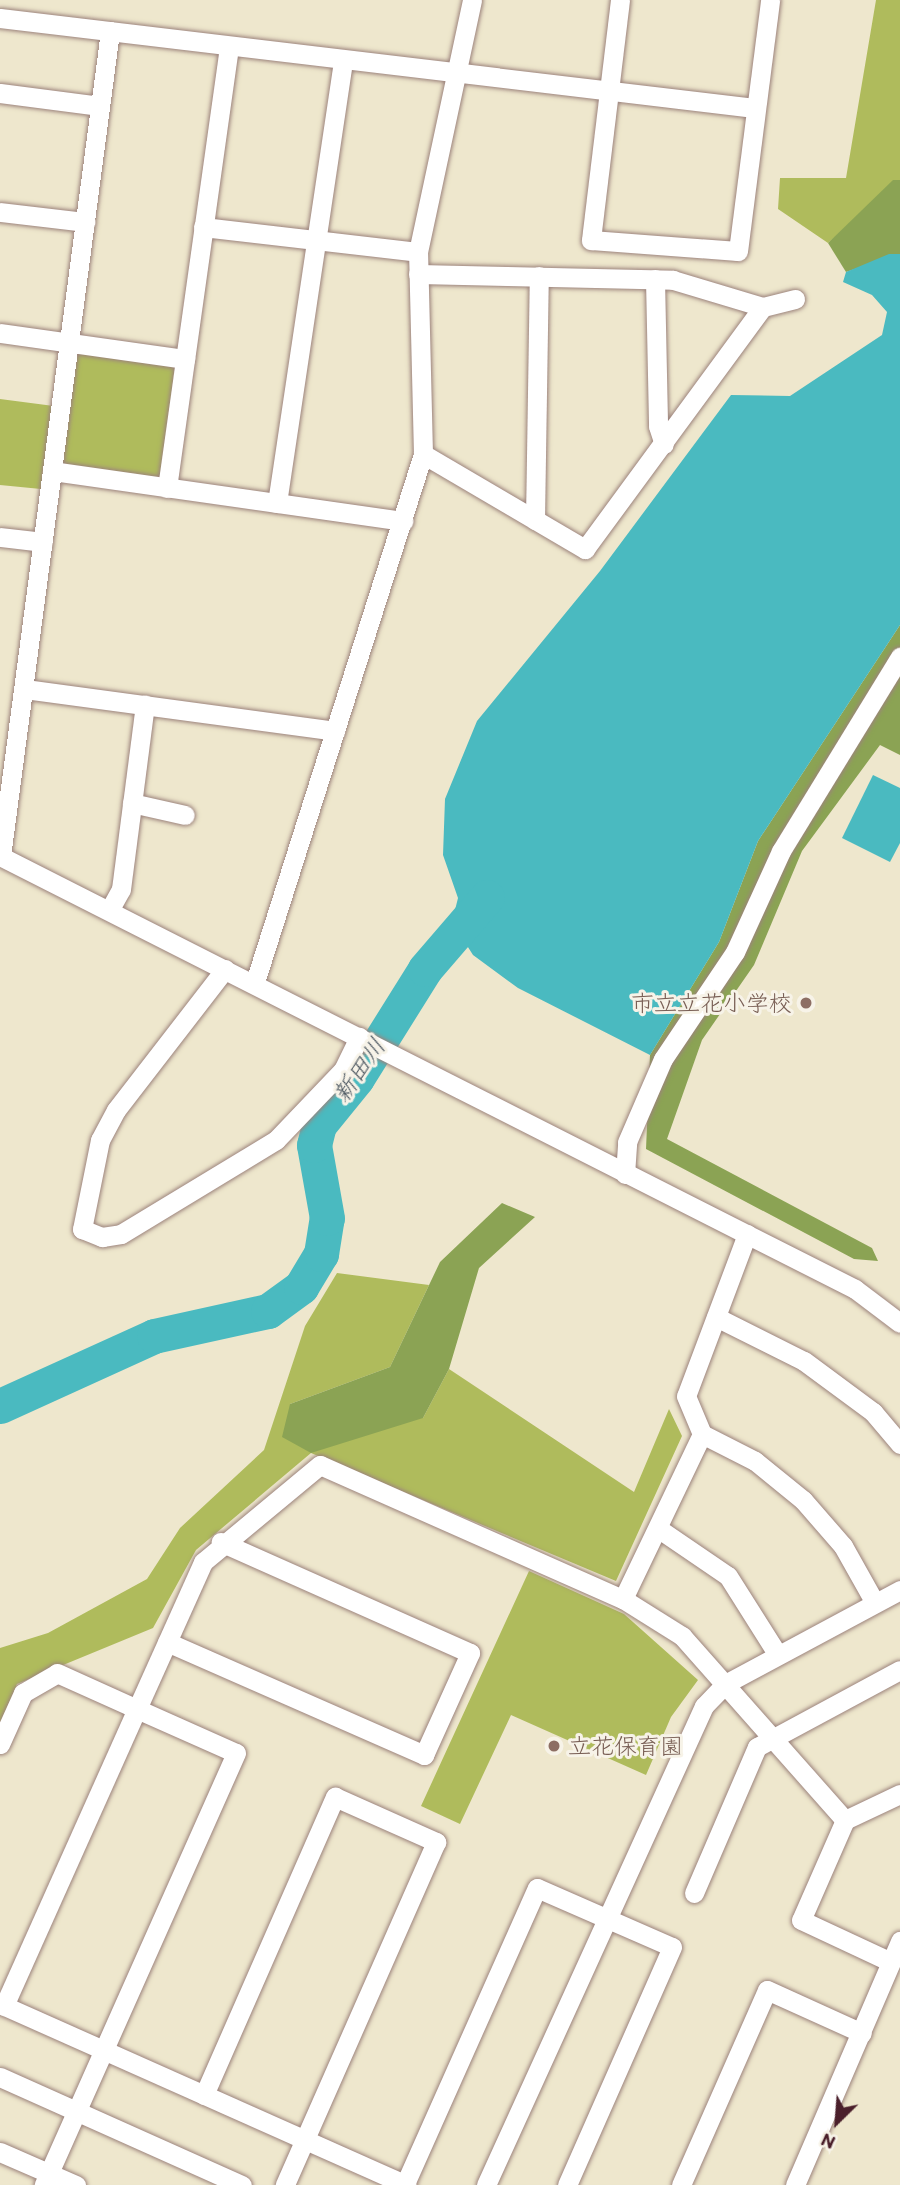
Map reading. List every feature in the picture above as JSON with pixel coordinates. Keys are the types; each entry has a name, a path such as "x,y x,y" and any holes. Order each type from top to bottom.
{"street":[{"path":"255,982 423,454 418,252 472,0"},
{"path":"620,0 592,240 738,251 770,0"},
{"path":"0,18 456,74 755,107"},
{"path":"110,31 1,856 255,982 390,1054 855,1289 900,1322"},
{"path":"167,488 229,46"},
{"path":"277,503 344,60"},
{"path":"0,93 100,106"},
{"path":"0,212 85,222"},
{"path":"204,227 418,252"},
{"path":"418,274 655,279 763,307 795,299"},
{"path":"535,520 539,276"},
{"path":"655,279 658,426 664,444"},
{"path":"423,454 585,548 763,307"},
{"path":"0,333 185,359"},
{"path":"52,471 403,521"},
{"path":"0,537 43,542"},
{"path":"625,1174 627,1142 663,1059 735,951 781,851 900,657"},
{"path":"25,689 335,732"},
{"path":"110,909 121,889 145,705"},
{"path":"132,803 186,815"},
{"path":"225,969 116,1110 100,1140 82,1229 102,1237 121,1234 276,1140 343,1070 359,1037"},
{"path":"747,1234 686,1396 702,1434 755,1461 803,1500 843,1546 874,1603"},
{"path":"716,1317 804,1361 873,1412 900,1444"},
{"path":"623,1599 659,1529 702,1434"},
{"path":"567,2185 672,1947 537,1888 406,2185 2,2005 203,1562 221,1542 320,1465 623,1599 682,1636 845,1820"},
{"path":"659,1529 728,1576 778,1655"},
{"path":"167,1642 424,1755 470,1653 221,1542"},
{"path":"486,2185 685,1736 725,1684 900,1590"},
{"path":"694,1893 757,1747 771,1737 900,1670"},
{"path":"0,1744 23,1693 57,1673 236,1753 47,2179"},
{"path":"891,1962 801,1920 845,1820 900,1794"},
{"path":"204,2095 335,1797 436,1842 285,2185"},
{"path":"795,2185 900,1941"},
{"path":"681,2185 767,1990 862,2033"},
{"path":"0,2077 242,2185"},
{"path":"0,2152 47,2179 76,2185"}],"green space":[{"path":"876,0 900,0 900,180 828,243 778,209 780,178 846,178"},
{"path":"893,180 900,180 900,254 846,272 828,243"},
{"path":"78,352 175,364 161,481 45,466 41,489 0,485 0,399 69,408"},
{"path":"900,625 900,755 880,745 802,851 754,965 702,1040 667,1139 872,1248 878,1261 854,1259 646,1149 650,1055 719,942 758,841"},
{"path":"502,1203 535,1217 479,1268 449,1369 423,1418 311,1453 282,1437 290,1404 390,1367 440,1262"},
{"path":"337,1273 429,1285 390,1367 290,1404 423,1418 449,1369 634,1492 669,1409 682,1436 616,1581 311,1453 196,1550 153,1628 17,1684 0,1724 0,1648 48,1633 147,1579 180,1528 264,1450 305,1326"},
{"name":"立花保育園","path":"529,1571 624,1614 698,1680 671,1717 646,1775 511,1715 460,1824 421,1806"}],"water":[{"path":"889,254 900,254 900,625 758,841 719,942 650,1055 518,988 473,955 452,922 458,898 443,855 445,799 477,721 600,571 731,395 790,396 882,335 887,312 872,295 843,282 846,272"},
{"path":"873,775 900,788 900,843 890,862 842,838"}],"waterway":[{"name":"新田川","path":"0,1406 154,1336 268,1311 301,1287 321,1254 327,1218 314,1145 319,1125 357,1078 425,969 487,897"}],"place":[{"name":"市立立花小学校","path":"806,1003"},
{"name":"立花保育園","path":"554,1746"}]}
